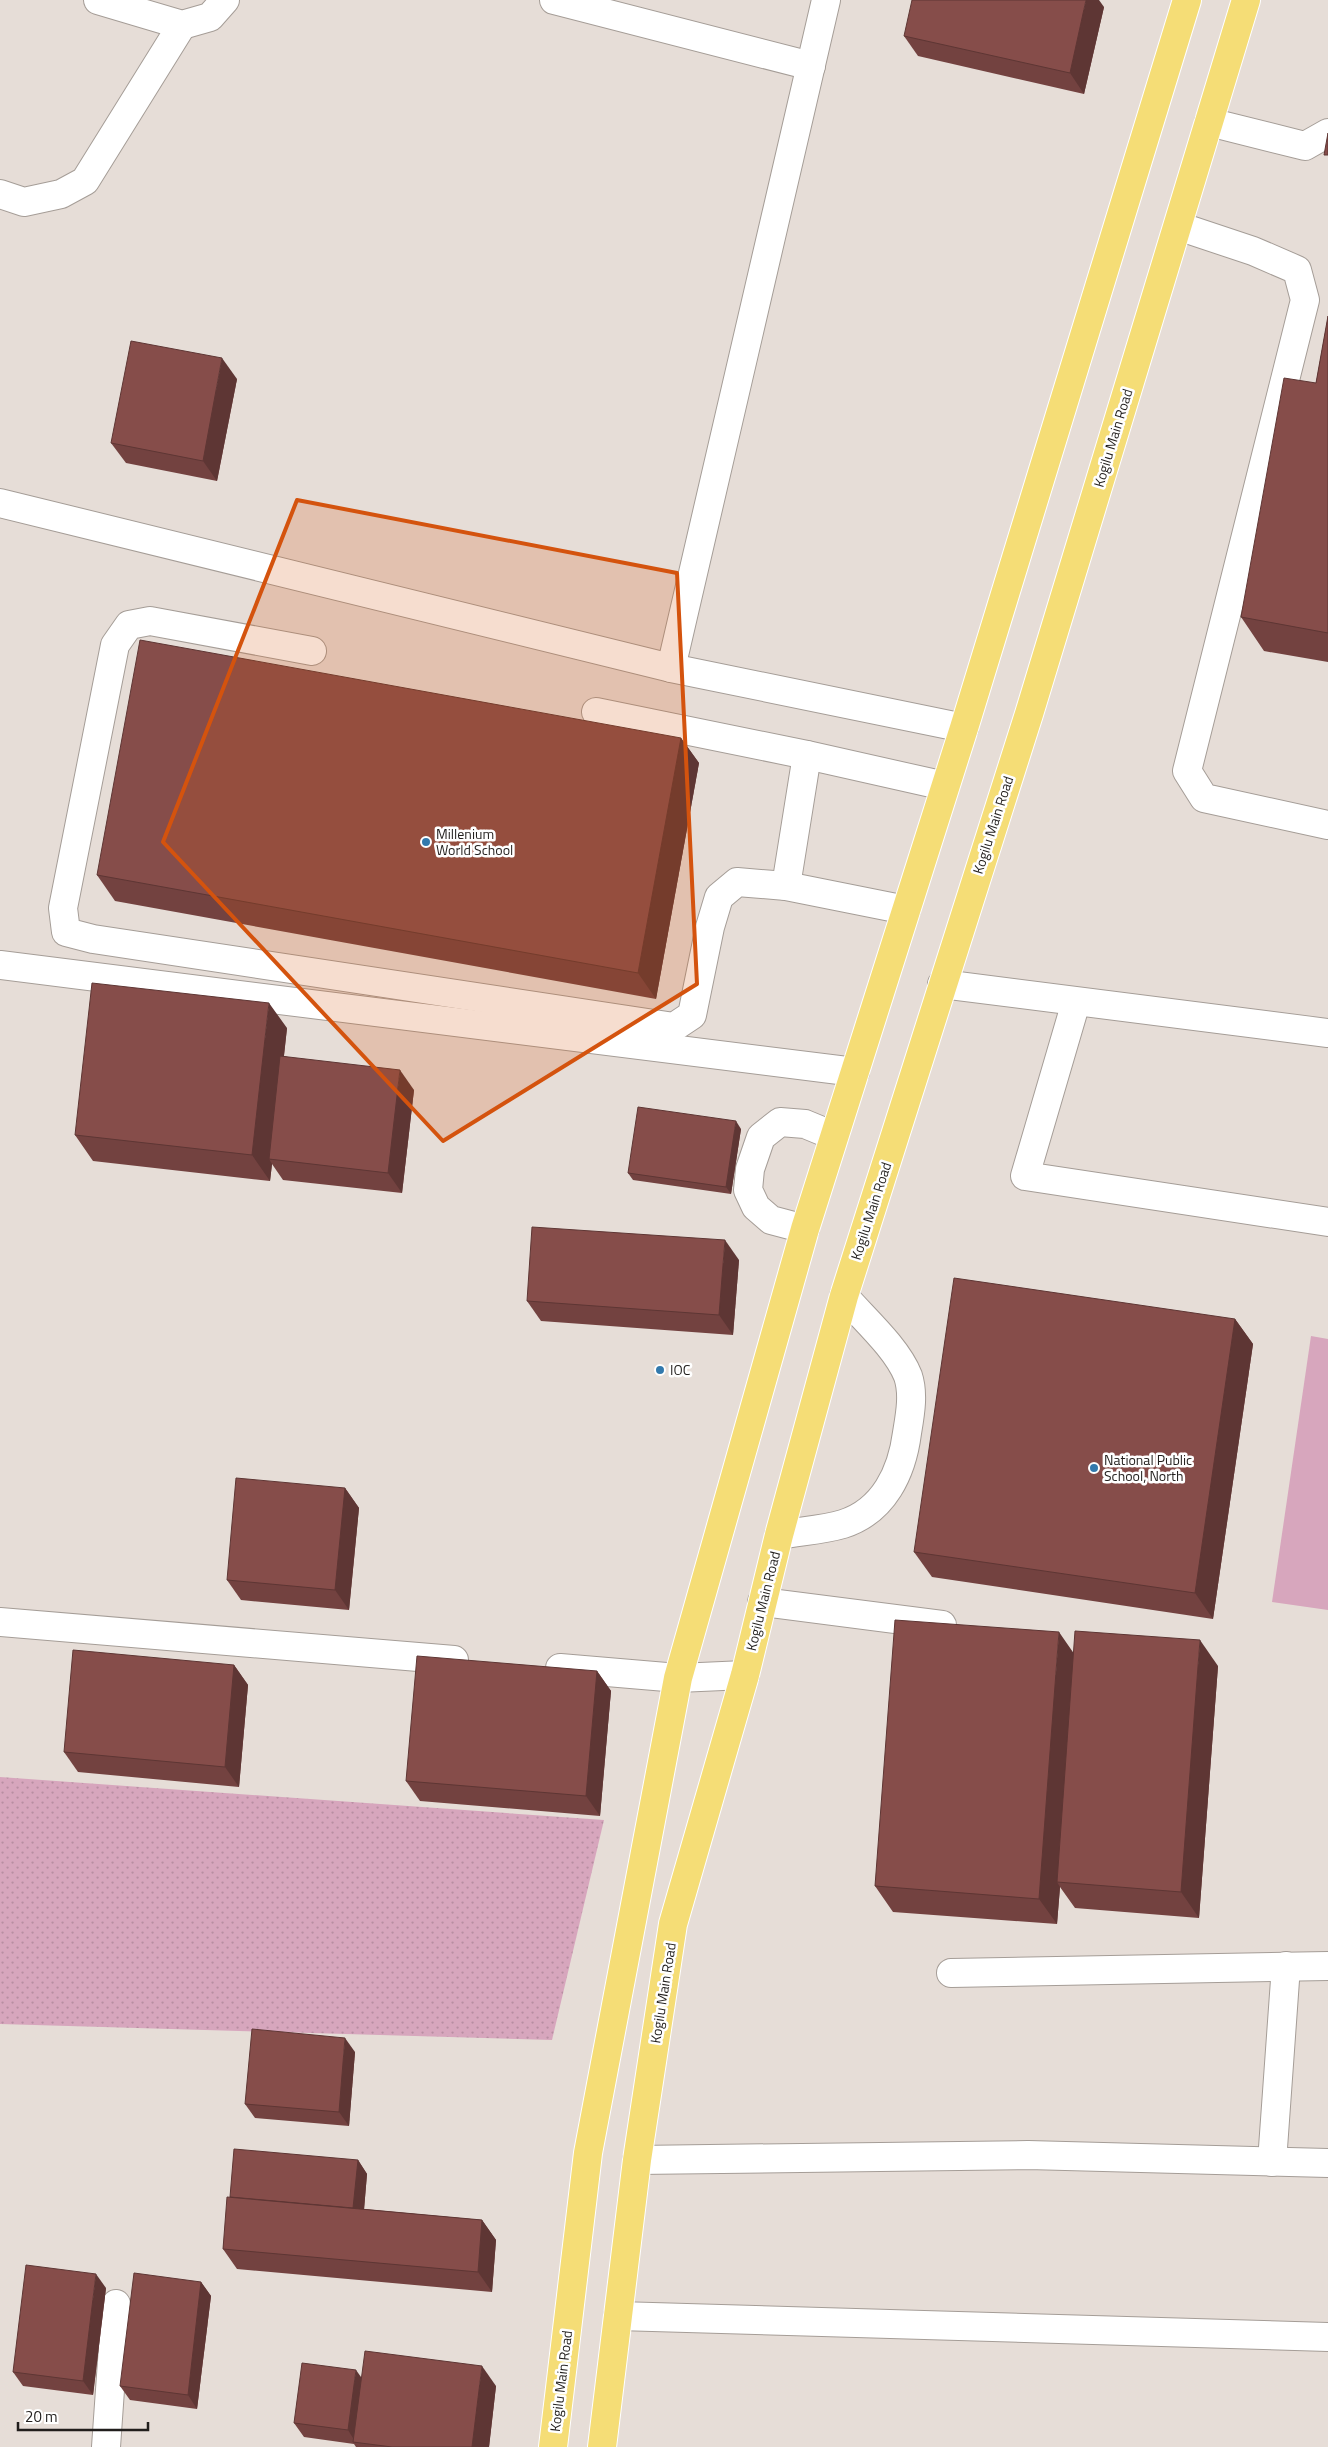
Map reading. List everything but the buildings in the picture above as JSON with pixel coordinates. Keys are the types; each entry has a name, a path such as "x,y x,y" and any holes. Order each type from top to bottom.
{"main road":[{"name":"Kogilu Main Road","path":"553,2447 588,2153 678,1678 805,1229 964,728 1187,0"},
{"name":"Kogilu Main Road","path":"602,2447 637,2160 673,1924 745,1675 779,1534 844,1296 1028,714 1246,0"}],"street":[{"path":"98,0 182,25 210,18 225,0"},
{"path":"554,0 811,66"},
{"path":"671,668 826,0"},
{"path":"0,194 24,202 61,194 85,181 182,25"},
{"path":"1209,122 1305,146 1328,134"},
{"path":"1178,226 1253,251 1297,270 1305,300 1187,771 1204,798 1328,825"},
{"path":"0,504 671,668 964,728"},
{"path":"312,651 150,621 130,625 116,645 63,908 66,932 93,939 674,1027 692,1015 710,927 719,897 737,882 786,886 906,910"},
{"path":"596,712 807,755 945,786"},
{"path":"786,886 807,755"},
{"path":"0,965 855,1072"},
{"path":"942,984 1328,1033"},
{"path":"1076,1002 1025,1176 1328,1222"},
{"path":"805,1229 771,1220 756,1207 748,1190 750,1169 761,1137 780,1122 805,1124 834,1136"},
{"path":"779,1534 844,1524 864,1512 881,1499 895,1479 906,1444 911,1406 908,1377 895,1354 844,1296"},
{"path":"762,1602 964,1628"},
{"path":"0,1622 482,1662"},
{"path":"531,1666 678,1678 745,1675"},
{"path":"1272,2162 1286,1966"},
{"path":"951,1973 1328,1966"},
{"path":"637,2160 1028,2155 1328,2163"},
{"path":"106,2447 116,2304"},
{"path":"618,2316 1328,2337"}],"highlighted area":[{"path":"297,500 677,573 697,984 443,1141 163,842"}],"shaded area":[{"path":"1311,1336 1328,1339 1328,1610 1272,1602"},
{"path":"0,1777 604,1820 552,2040 0,2024"}],"place":[{"name":"Millenium World School","path":"426,842"},
{"name":"IOC","path":"660,1370"},
{"name":"National Public School, North","path":"1094,1468"}]}
